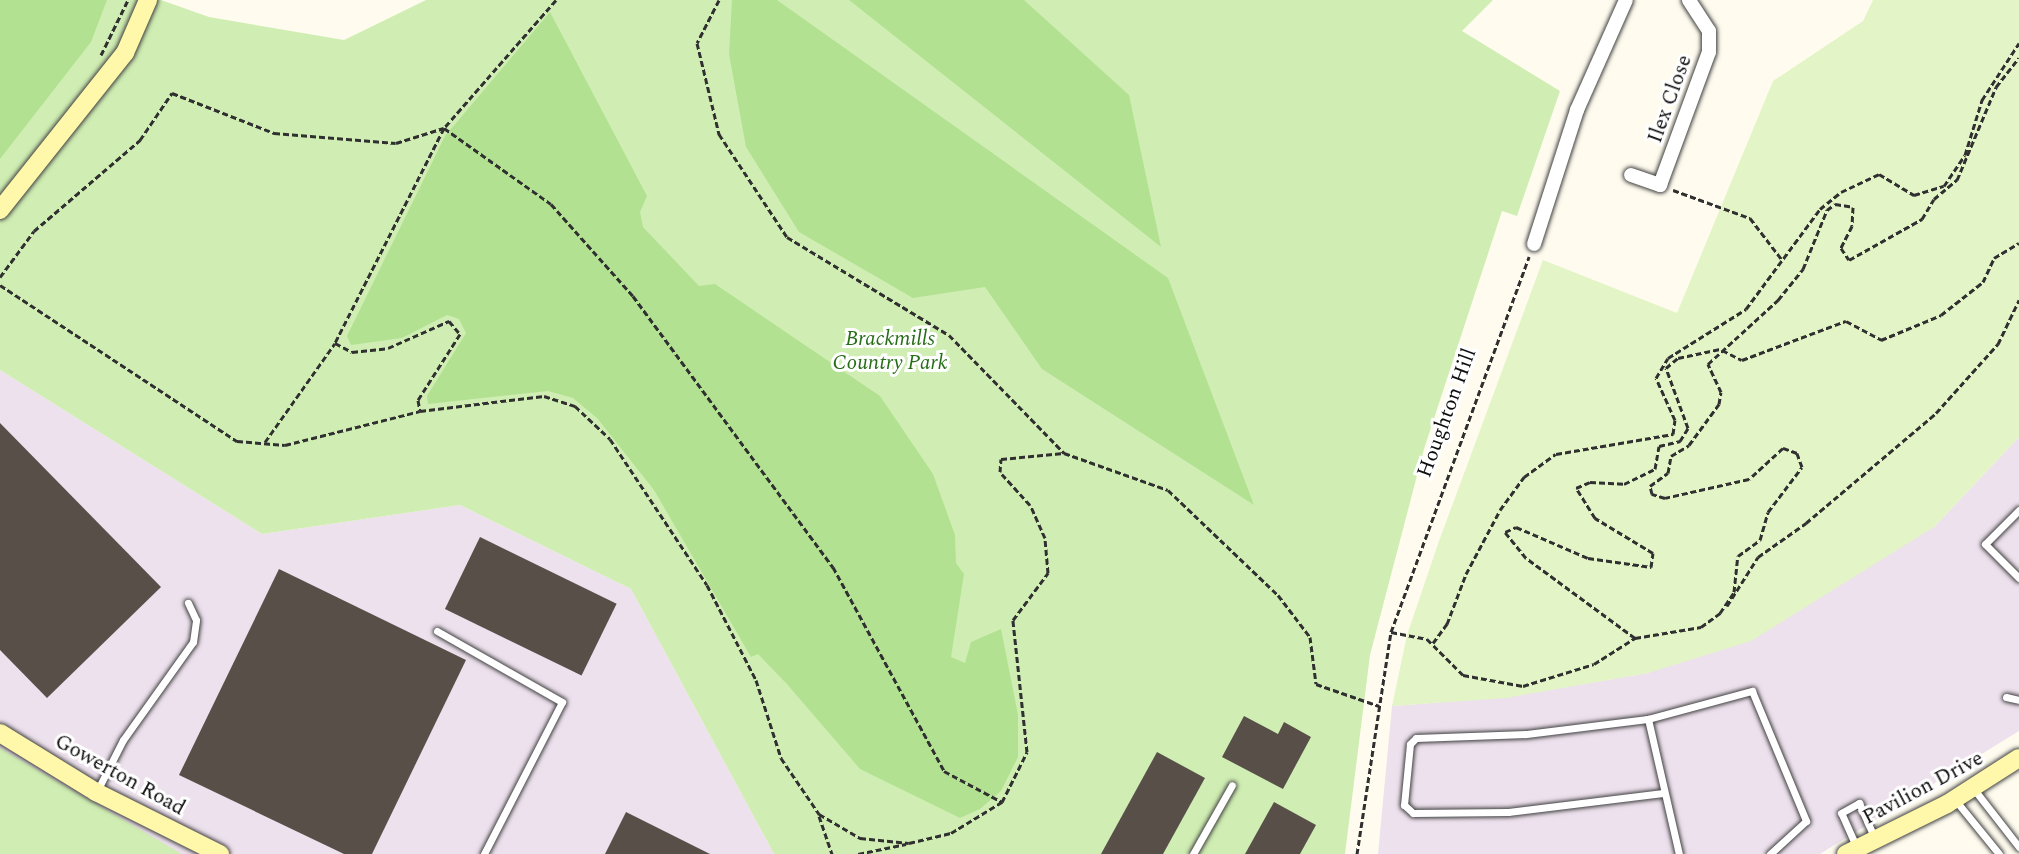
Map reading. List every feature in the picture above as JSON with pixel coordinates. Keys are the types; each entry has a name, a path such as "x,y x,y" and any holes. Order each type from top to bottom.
{"street":[{"path":"0,210 125,53 148,0"},
{"path":"1534,244 1577,110 1626,0"},
{"name":"Ilex Close","path":"1660,185 1709,52 1709,32 1689,0"},
{"path":"1631,175 1660,185"},
{"name":"Gowerton Road","path":"0,733 96,792 220,854"},
{"name":"Pavilion Drive","path":"1852,851 1954,799 2019,758"}],"lane":[{"path":"2019,510 1985,544 2019,578"},
{"path":"96,792 123,740 193,642 195,620 188,603"},
{"path":"437,631 562,702 484,854"},
{"path":"1663,793 1508,812 1413,813 1404,805 1410,744 1416,738 1526,734 1648,719 1752,691 1806,821 1770,854"},
{"path":"2006,697 2019,700"},
{"path":"1648,719 1663,793 1679,854"},
{"path":"1193,854 1232,785"},
{"path":"1973,788 2019,847"},
{"path":"1954,799 1999,854"},
{"path":"1852,851 1841,813 1858,803 1875,839"}],"path":[{"path":"265,443 335,343 444,128 556,0"},
{"path":"719,0 697,43 719,134 787,237 949,335 1064,453"},
{"path":"1433,643 1500,510 1524,477 1556,454 1669,437 1676,424 1656,384 1660,367 1746,309 1820,209 1872,176 1887,176 1919,195 1950,182 1965,155 1982,100 2019,44"},
{"path":"1391,632 1433,643 1463,675 1523,686 1594,664 1635,639 1690,630 1720,613 1734,592 1738,556 1765,533 1768,512 1802,467 1797,453 1783,448 1749,479 1665,498 1652,494 1650,486 1668,473 1671,456 1689,445 1717,409 1721,392 1707,368 1722,350 1779,300 1803,269 1827,210 1835,204 1853,207 1852,226 1841,248 1849,260 1922,219 1934,199 1961,174 1996,87 2019,58"},
{"path":"0,277 34,231 140,140 172,93 274,133 396,143 444,128"},
{"path":"444,128 551,204 633,296 833,567 944,771 1002,802"},
{"path":"1660,185 1750,218 1783,261"},
{"path":"1635,639 1526,558 1505,532 1516,527 1588,558 1651,567 1655,560 1650,550 1595,518 1576,488 1590,482 1623,483 1654,469 1659,446 1683,439 1688,428 1666,378 1668,364 1722,350 1742,360 1846,321 1881,340 1941,315 1983,282 1994,258 2019,243"},
{"name":"Houghton Hill","path":"1357,854 1391,632 1534,244"},
{"path":"0,285 237,441 285,445 356,431 420,411 544,396 575,406 610,439 707,585 756,680 781,758 819,814 832,854"},
{"path":"1720,613 1758,556 1806,523 1936,413 1998,344 2019,300"},
{"path":"335,343 352,352 388,348 449,321 460,334 418,400 420,411"},
{"path":"858,854 951,833 1002,802 1027,752 1013,620 1048,573 1045,538 1030,505 1000,472 1001,459 1064,453 1168,490 1284,603 1310,637 1316,684 1379,705"},
{"path":"819,814 860,838 909,843"}],"shaded area":[{"path":"0,370 262,534 460,505 631,589 774,854 0,854"},
{"path":"2019,437 2019,731 1820,854 1378,854 1392,706 1507,697 1648,673 1934,527"}],"green space":[{"name":"Brackmills Country Park","path":"0,0 161,0 209,17 344,40 426,0 1493,0 1462,31 1560,91 1517,216 1502,211 1424,449 1370,655 1345,854 774,854 631,589 460,505 262,534 0,370"},
{"path":"0,0 107,0 91,42 0,159"},
{"path":"732,0 777,0 1168,278 1254,505 1042,369 985,287 913,298 799,232 746,147 729,54"},
{"path":"849,0 1024,0 1129,95 1161,247"},
{"path":"1873,0 2019,0 2019,437 1934,527 1751,641 1648,673 1506,698 1392,706 1407,635 1439,541 1543,260 1677,313 1773,81 1863,21"},
{"path":"550,12 647,196 640,212 643,227 699,286 715,284 880,396 933,474 955,535 956,563 964,574 951,657 965,663 971,642 1001,629 1018,715 1018,757 1001,791 980,809 960,818 860,769 758,654 751,657 654,490 597,418 573,398 548,391 428,404 427,396 466,333 459,319 447,315 402,338 351,345 347,336 445,136"},
{"path":"0,748 182,854 0,854"}],"building":[{"path":"0,423 161,587 47,698 0,650"},
{"path":"480,537 617,604 582,676 445,609"},
{"path":"279,569 466,660 372,854 344,854 179,775"},
{"path":"1244,716 1278,734 1284,722 1311,737 1283,789 1222,757"},
{"path":"1157,752 1205,778 1163,854 1101,854"},
{"path":"1274,802 1316,825 1300,854 1245,854"},
{"path":"626,812 710,854 605,854"}]}
